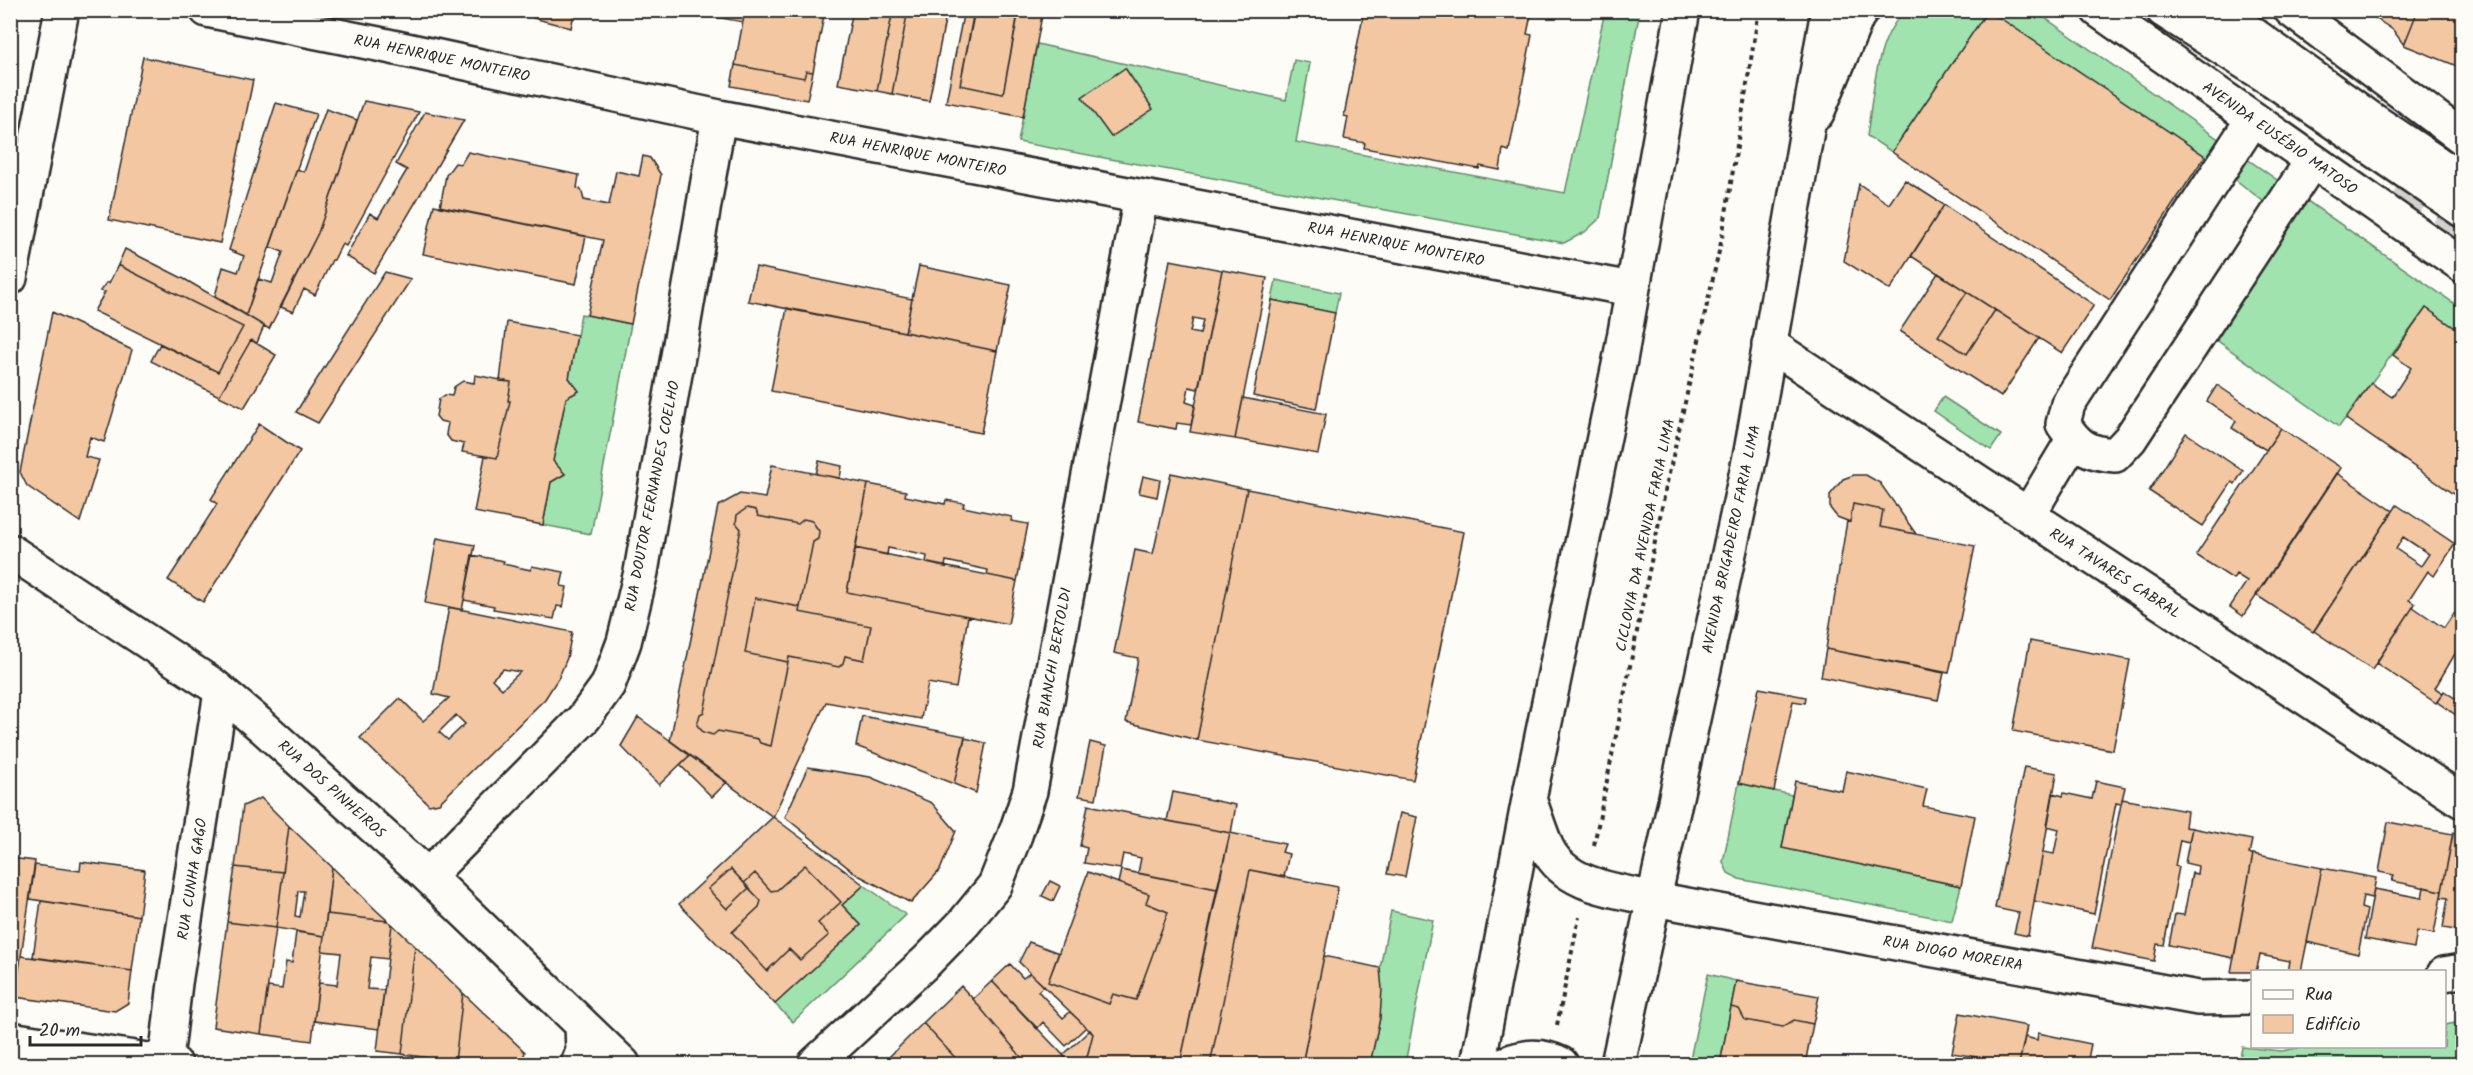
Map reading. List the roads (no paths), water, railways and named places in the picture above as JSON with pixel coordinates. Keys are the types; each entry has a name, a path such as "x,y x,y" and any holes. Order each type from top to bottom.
{"main road":[{"path":"10,278 62,10"},
{"name":"RUA HENRIQUE MONTEIRO","path":"207,10 719,117 1631,289"},
{"path":"1478,1065 1529,799 1606,428 1683,10"},
{"name":"AVENIDA BRIGADEIRO FARIA LIMA","path":"1618,1065 1749,461 1828,10"},
{"path":"1803,145 1862,10"},
{"name":"AVENIDA EUSÉBIO MATOSO","path":"2098,10 2463,265"},
{"path":"2163,10 2273,80 2463,210"},
{"path":"2219,10 2368,117 2463,180"},
{"path":"2291,10 2463,137"},
{"name":"RUA DOUTOR FERNANDES COELHO","path":"428,876 584,717 608,685 624,642 641,572 719,117"},
{"path":"2253,119 2068,404 2063,424 2073,440 2095,454 2115,455 2130,438 2312,161"},
{"name":"RUA BIANCHI BERTOLDI","path":"815,1065 964,923 994,885 1016,835 1030,791 1141,196"},
{"name":"RUA TAVARES CABRAL","path":"1768,344 2463,801"},
{"path":"2028,515 2073,440"},
{"name":"RUA DOS PINHEIROS","path":"10,551 221,692 264,728 428,876 623,1065"},
{"name":"RUA CUNHA GAGO","path":"166,1064 175,982 221,692"},
{"name":"RUA DIOGO MOREIRA","path":"1529,799 1548,850 1563,869 1586,883 1654,899 2198,998 2251,998"},
{"path":"2446,974 2463,971"},
{"path":"578,1065 583,1051 582,1024"},
{"path":"10,1039 166,1064"},
{"path":"1504,1065 1539,1056 1556,1062"}],"tunnel":[{"path":"2391,197 2462,244"}]}
